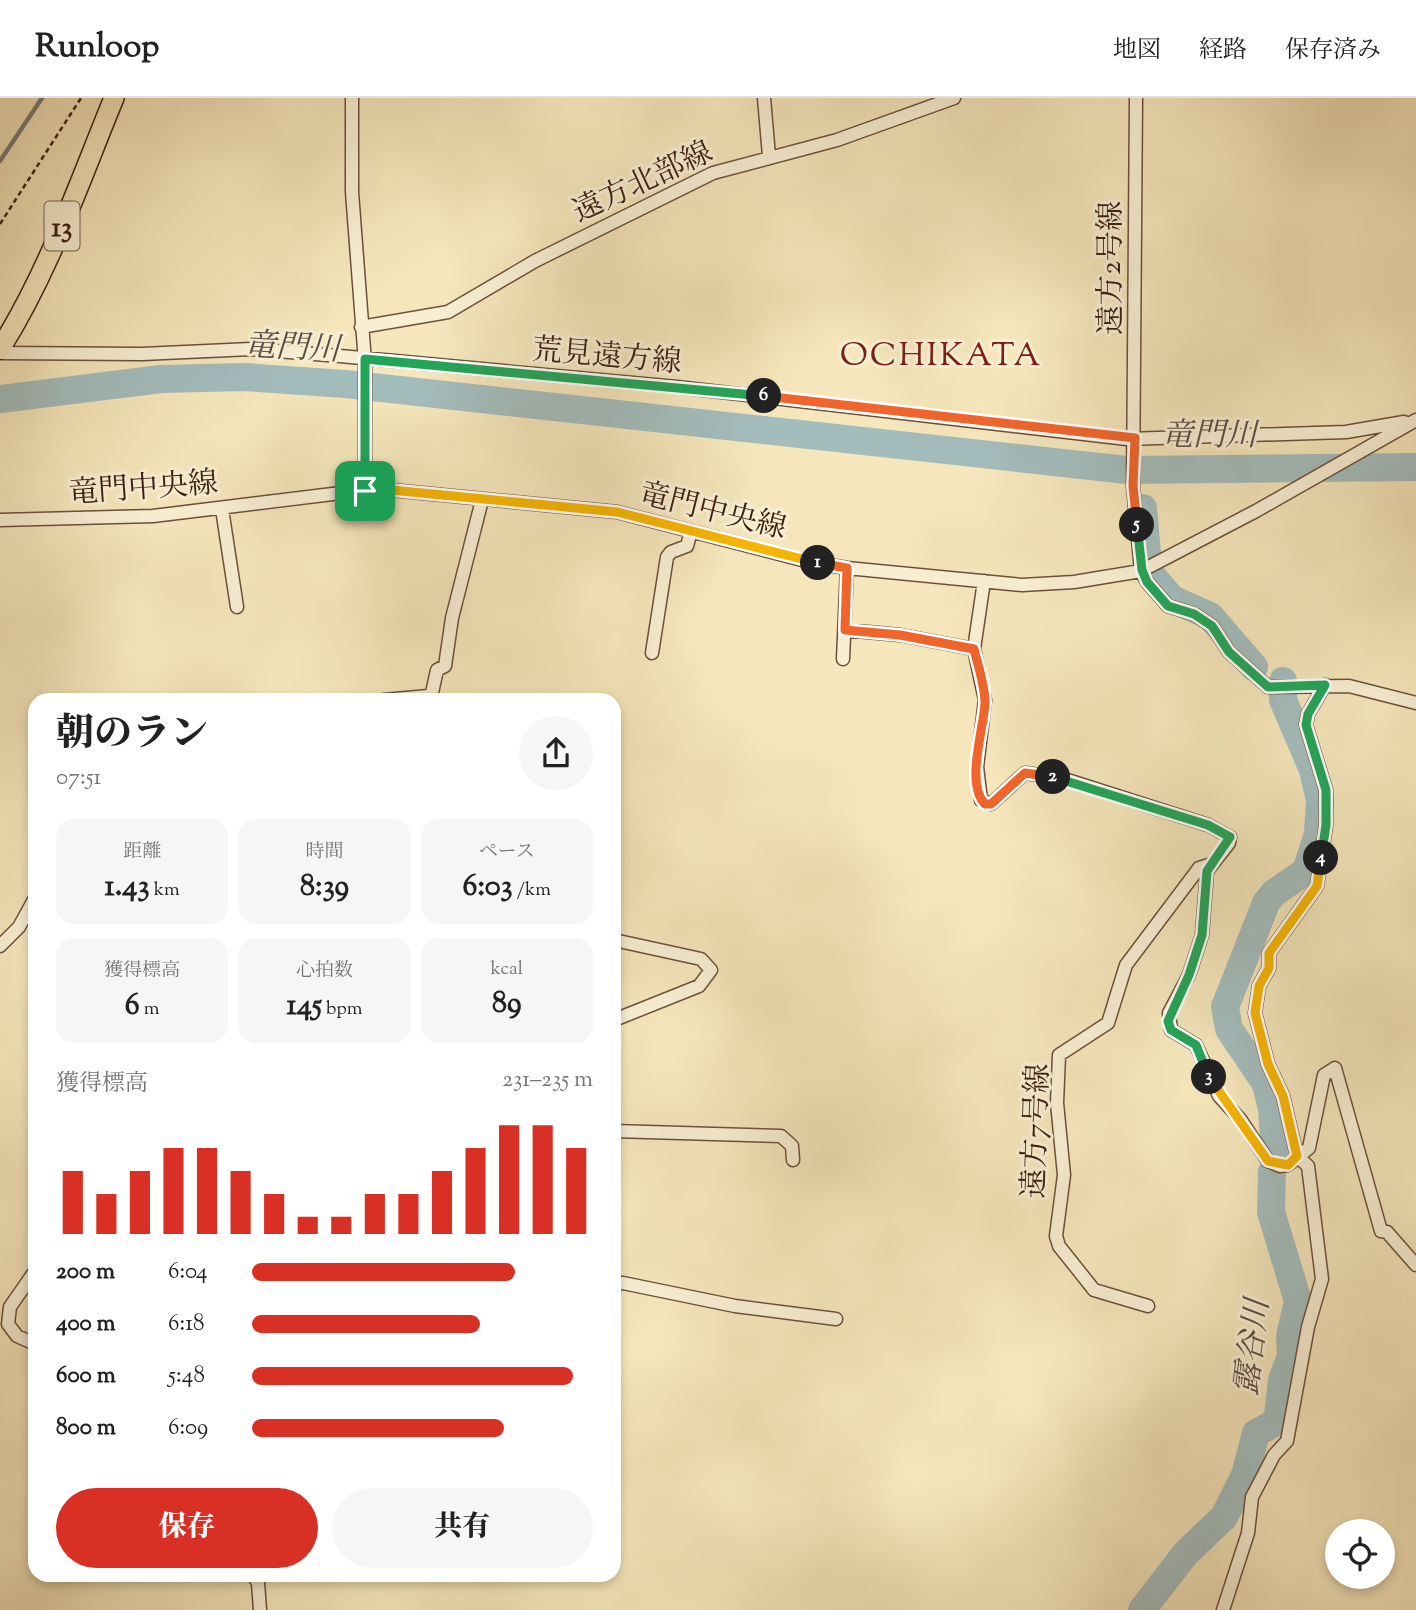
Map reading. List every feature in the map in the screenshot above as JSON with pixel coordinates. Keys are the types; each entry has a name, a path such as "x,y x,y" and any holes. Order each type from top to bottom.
{"main road":[{"name":"13","path":"0,351 23,313 44,269 114,98"}],"street":[{"path":"352,98 352,191 365,360 365,491"},
{"path":"764,98 769,156"},
{"name":"遠方北部線","path":"361,327 448,312 535,261 713,173 837,139 954,98"},
{"name":"遠方2号線","path":"1136,98 1133,486 1142,570"},
{"name":"荒見遠方線","path":"0,351 142,354 251,349 677,387 1135,438 1346,432 1416,420"},
{"name":"竜門中央線","path":"0,520 153,516 391,490 617,512 810,562 847,568 1022,585 1048,584 1142,570 1276,500 1416,420"},
{"path":"429,693 437,670 445,666 452,618 482,500"},
{"path":"222,509 237,607"},
{"path":"652,653 667,557 671,552 687,546 691,531"},
{"path":"843,659 847,568"},
{"path":"1142,570 1147,582 1168,606 1205,620 1229,652 1268,687 1349,686 1416,702"},
{"name":"遠方7号線","path":"984,581 974,649 985,700 977,768 977,789 985,804 991,804 1025,773 1061,778 1223,832 1230,837 1229,843 1212,864 1199,868 1126,965 1108,1023 1059,1055 1057,1103 1064,1175 1056,1236 1059,1246 1094,1290 1148,1306"},
{"path":"845,630 900,635 974,649"},
{"path":"1223,1610 1248,1533 1252,1497 1274,1455 1287,1441 1308,1327 1322,1279 1308,1166 1297,1156 1283,1096 1268,1064 1255,1013 1259,986 1269,968 1269,953 1317,886 1326,825 1326,790 1306,725 1308,714 1325,685"},
{"path":"1212,864 1207,871 1202,935 1189,975 1169,1013 1171,1030 1196,1045 1219,1096 1240,1119 1268,1161 1288,1165 1309,1148 1324,1075 1335,1068 1381,1231 1387,1232 1416,1265"},
{"path":"0,946 19,927 28,911"},
{"path":"621,942 701,959 711,970 699,986 621,1017"},
{"path":"621,1131 781,1136 792,1146 793,1160"},
{"path":"28,1281 10,1307 8,1324 17,1336 28,1341"},
{"path":"621,1283 735,1306 836,1319"},
{"path":"257,1582 260,1610"}],"path":[{"path":"0,224 81,98"}],"waterway":[{"path":"0,161 42,98"},
{"name":"竜門川","path":"0,399 161,379 244,377 345,384 1127,470 1416,467"},
{"name":"露谷川","path":"1143,508 1147,553"},
{"name":"露谷川","path":"1154,578 1172,599 1210,616 1254,667"},
{"name":"露谷川","path":"1275,1156 1272,1109 1266,1084 1229,1029 1225,1007 1266,903 1274,893 1306,871 1318,834 1320,800 1313,770 1283,700 1283,681"},
{"name":"露谷川","path":"1142,1610 1186,1553 1224,1517 1245,1475 1256,1433 1273,1424 1278,1415 1282,1380 1291,1356 1290,1336 1298,1301 1271,1212 1272,1172"}],"district":[{"name":"OCHIKATA","path":"941,353"}],"route":[{"path":"365,359 677,387 1135,438 1133,486 1142,570 1147,582 1168,606 1194,614 1212,626 1229,652 1268,687 1325,685 1308,714 1306,725 1326,790 1326,825 1317,886 1269,953 1269,968 1259,986 1255,1013 1268,1064 1283,1096 1297,1156 1288,1165 1280,1166 1268,1161 1240,1119 1219,1096 1196,1045 1171,1030 1168,1021 1169,1013 1189,975 1202,935 1207,871 1229,843 1230,837 1208,825 1149,805 1061,778 1025,773 991,804 985,804 977,789 977,768 985,700 974,649 900,635 845,630 847,568 810,562 617,512 391,490 365,491 365,359"}]}
